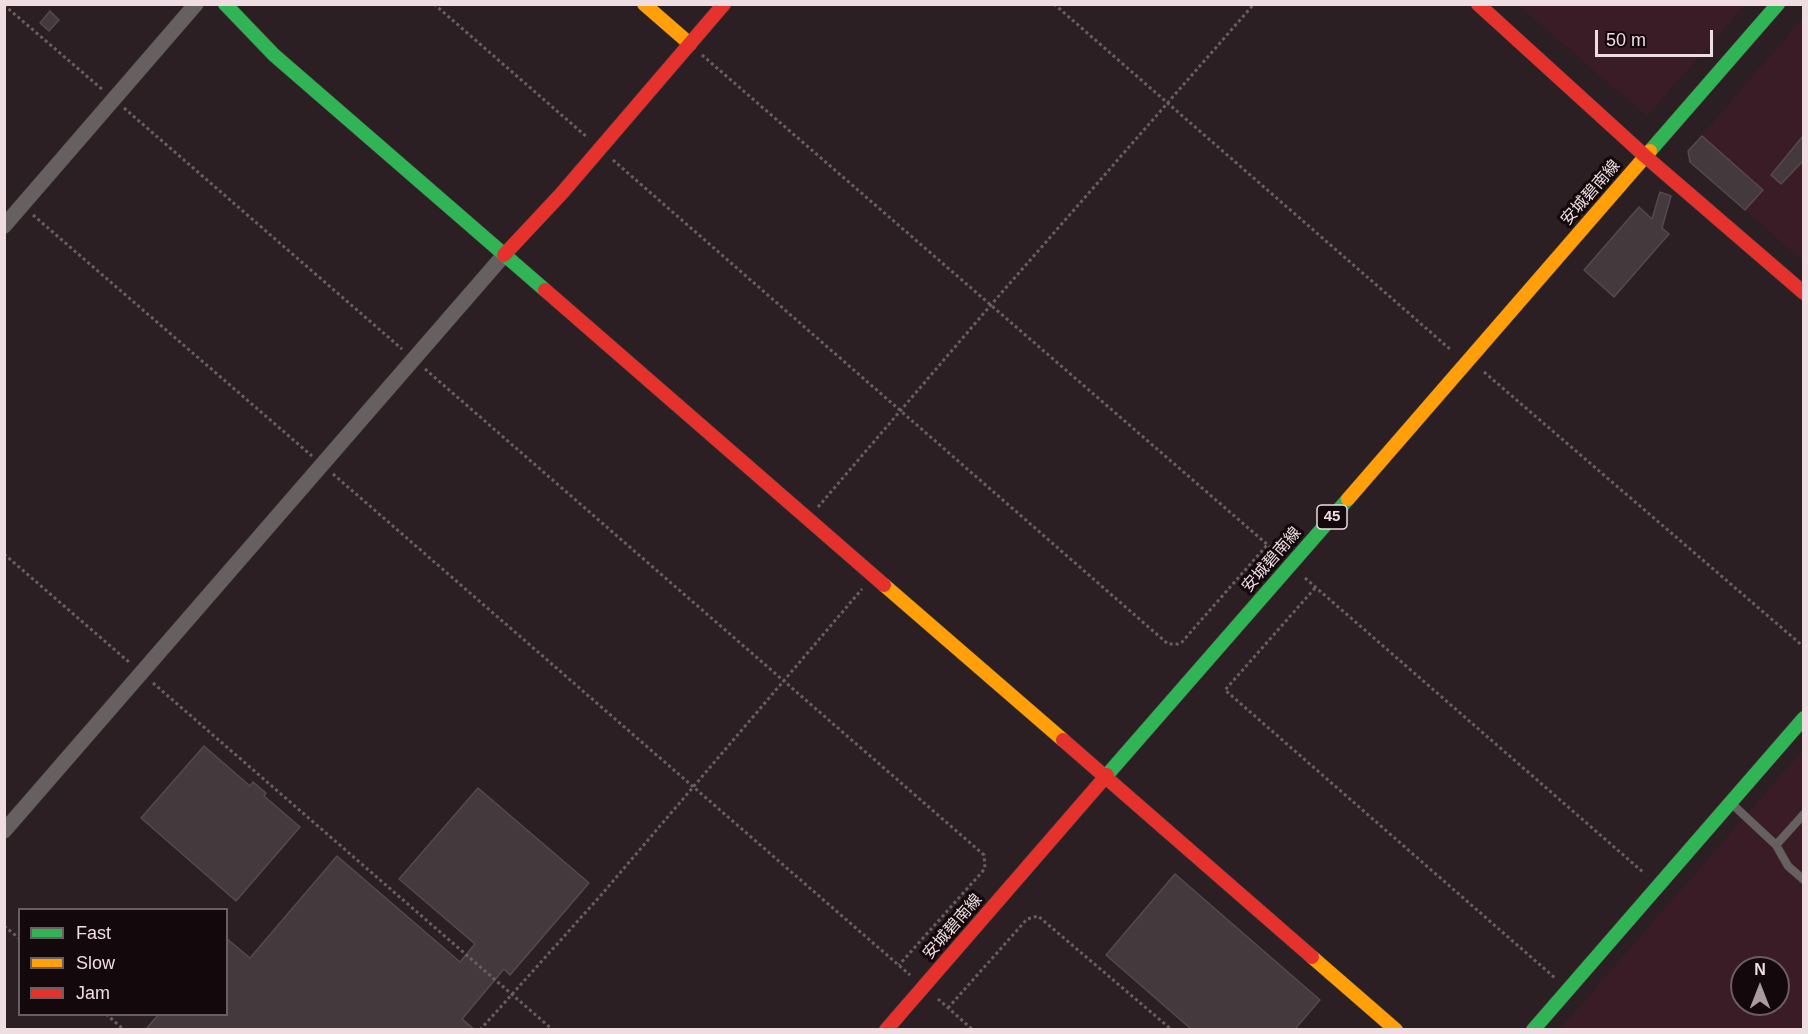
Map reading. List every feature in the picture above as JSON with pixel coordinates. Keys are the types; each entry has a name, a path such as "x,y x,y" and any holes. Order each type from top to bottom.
{"street":[{"path":"4,226 196,4"},
{"path":"225,4 274,55 1396,1029"},
{"path":"644,4 690,44"},
{"path":"4,831 504,255 562,193 724,4"},
{"path":"1478,4 1646,156 1803,293"},
{"name":"安城碧南線","path":"886,1029 1778,4"},
{"path":"1533,1029 1803,718"}],"lane":[{"path":"1730,803 1776,845 1788,866 1803,880"},
{"path":"1776,845 1803,814"}],"path":[{"path":"434,4 1168,644 1178,645 1182,642 1267,544"},
{"path":"1054,4 1447,348 1490,376 1803,647"},
{"path":"808,520 900,409 1254,4"},
{"path":"4,5 984,855 985,868 982,872 898,965"},
{"path":"690,44 1659,886"},
{"path":"22,206 973,1029"},
{"path":"4,554 554,1029"},
{"path":"480,1029 602,894 873,576"},
{"path":"1315,588 1225,690 1568,990"},
{"path":"948,1008 1027,919 1038,916 1172,1029"},
{"path":"4,926 18,937"},
{"path":"108,1016 124,1029"}],"shaded area":[{"path":"1518,5 1745,5 1647,116"},
{"path":"1803,18 1803,261 1689,161 1689,150"},
{"path":"1803,750 1803,1029 1560,1029"}],"building":[{"path":"50,11 59,20 49,31 40,23"},
{"path":"1702,136 1763,190 1745,210 1690,162 1688,151"},
{"path":"1803,136 1803,161 1781,184 1771,175"},
{"path":"1660,192 1671,196 1662,228 1669,234 1614,297 1584,270 1639,207 1652,219"},
{"path":"204,746 250,786 253,782 266,793 264,796 300,827 236,901 141,818"},
{"path":"478,788 589,883 510,975 504,969 462,1019 474,1029 146,1029 157,1016 228,1016 228,940 250,958 337,856 460,962 475,944 399,879"},
{"path":"1175,874 1320,1000 1295,1029 1191,1029 1106,955"}],"traffic: fast":[{"path":"225,4 274,55 545,290"},
{"path":"1650,151 1778,4"},
{"path":"1107,775 1348,499"},
{"path":"1533,1030 1804,718"}],"traffic: slow":[{"path":"644,4 690,44"},
{"path":"1348,499 1650,151"},
{"path":"884,585 1063,740"},
{"path":"1312,957 1396,1030"}],"traffic: jam":[{"path":"504,255 562,193 724,4"},
{"path":"1478,4 1645,156 1804,293"},
{"path":"545,290 884,585"},
{"path":"1063,740 1312,957"},
{"path":"886,1030 1107,775"}]}
